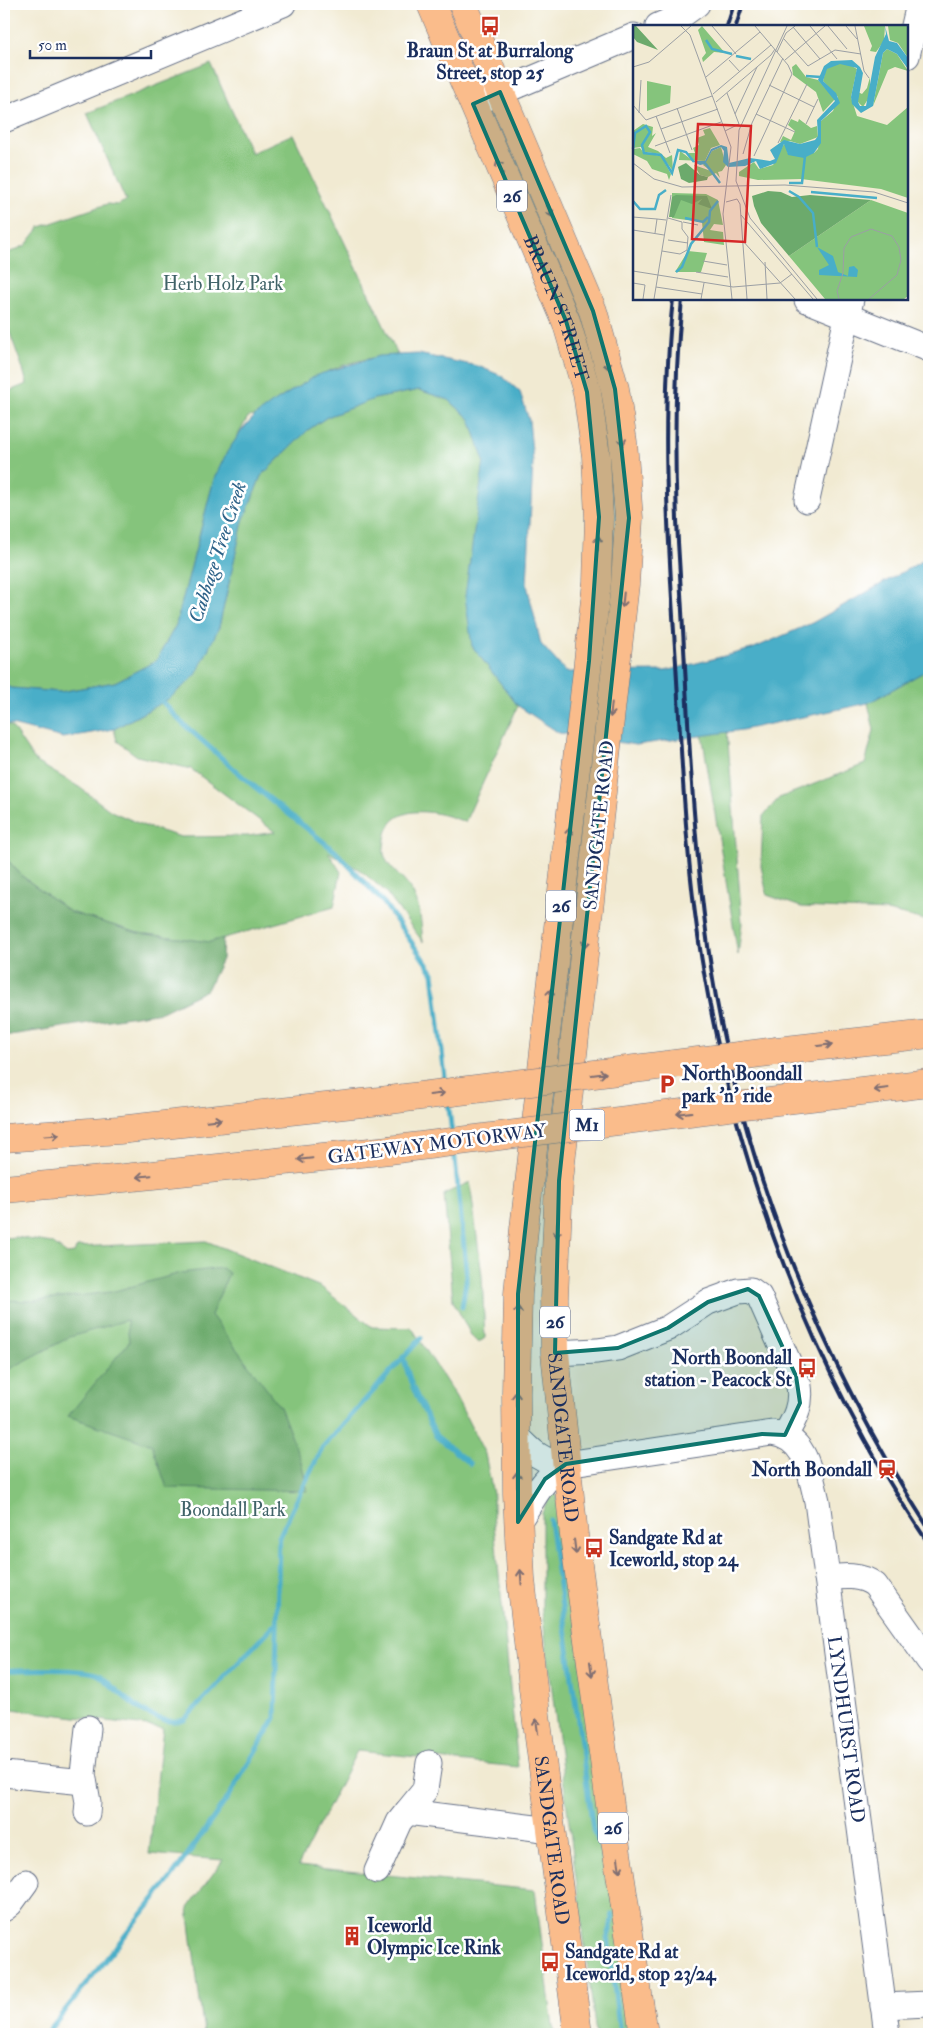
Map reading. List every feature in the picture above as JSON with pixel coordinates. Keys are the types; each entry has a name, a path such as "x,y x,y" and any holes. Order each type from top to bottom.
{"highway":[{"name":"BRAUN STREET","path":"431,4 566,321 587,392"},
{"name":"BRAUN STREET","path":"464,4 593,311 615,389"},
{"name":"SANDGATE ROAD","path":"615,389 623,442 629,518 625,584 560,1181 554,1298 556,1353 574,1535 611,1811 644,2034"},
{"name":"SANDGATE ROAD","path":"578,2034 525,1626 518,1522 516,1435 518,1294 524,1229 597,582 599,517 596,456 587,392"},
{"path":"4,1138 119,1130 389,1100 777,1051 929,1034"},
{"name":"GATEWAY MOTORWAY","path":"4,1189 388,1150 929,1083"}],"street":[{"path":"4,120 283,4"},
{"path":"660,25 680,17 696,4"},
{"path":"908,52 919,4"},
{"path":"473,104 633,36"},
{"path":"807,300 849,307 929,349"},
{"path":"808,500 849,307"},
{"path":"516,1435 544,1460 566,1464 762,1434 785,1435 798,1410 799,1386 759,1296 752,1290 738,1291 708,1302 668,1328 618,1348 556,1353"},
{"name":"LYNDHURST ROAD","path":"785,1435 804,1454 817,1502 886,2034"},
{"path":"518,1522 545,1479 555,1470 566,1464"},
{"path":"827,1578 857,1577 870,1581 881,1592 929,1661"},
{"path":"87,1813 88,1802 84,1782 84,1765 88,1728"},
{"path":"377,1871 399,1822 425,1790 429,1763"},
{"path":"4,1774 84,1782"},
{"path":"407,1812 551,1830"},
{"path":"4,1909 26,1882"},
{"path":"883,2006 929,2004"}],"highlighted area":[{"path":"500,92 593,311 615,389 629,518 559,1181 555,1353 618,1348 668,1328 708,1302 748,1289 759,1296 796,1376 800,1403 785,1435 762,1434 566,1464 545,1479 518,1522 518,1294 589,661 599,517 587,392 566,321 473,104"}],"green space":[{"name":"Herb Holz Park","path":"211,64 251,153 293,134 398,355 358,361 322,374 288,393 255,416 248,417 214,479 176,625 156,661 115,682 60,692 11,688 4,685 4,393 27,384 4,317 4,255 26,245 40,227 107,204 117,205 126,201 87,113"},
{"path":"419,390 449,400 470,419 484,461 477,517 472,646 518,706 465,822 430,812 418,812 406,813 389,826 385,839 384,854 388,864 406,883 416,899 420,913 423,942 385,891 360,870 328,852 341,872 334,907 210,942 138,933 70,912 22,876 4,856 4,723 12,727 35,761 79,787 111,811 147,827 181,837 248,836 275,832 191,769 137,756 117,741 114,729 149,710 219,627 243,521 261,476 308,430 327,417 374,399"},
{"path":"929,669 929,921 887,911 801,907 767,895 761,866 763,816 779,798 865,764 874,730 868,703"},
{"path":"727,729 742,923 738,955 702,734"},
{"path":"4,856 22,876 70,912 138,933 210,942 223,938 222,959 207,990 162,1012 4,1036"},
{"path":"470,1182 482,1276 485,1338 478,1343 472,1337 453,1301 444,1194"},
{"name":"Boondall Park","path":"16,1237 52,1243 67,1254 74,1253 77,1247 206,1241 321,1287 372,1327 412,1328 456,1397 485,1454 493,1494 493,1514 518,1767 357,1751 298,1866 535,1890 554,2034 204,2034 188,1908 223,1860 149,1854 163,1728 4,1708 4,1238"},
{"path":"222,1268 229,1273 211,1315 280,1407 301,1461 308,1491 167,1488 152,1445 68,1416 129,1342 127,1320 70,1337 4,1372 4,1300 34,1301 111,1292 181,1273"},
{"path":"551,1490 557,1495 636,2034 596,2034 542,1612 542,1513"}],"water":[{"name":"Cabbage Tree Creek","path":"418,354 478,366 502,376 520,392 529,420 533,462 527,585 541,644 566,672 665,671 752,649 812,623 929,557 929,669 868,703 742,730 636,745 559,733 518,706 472,646 465,596 484,461 470,419 449,400 419,390 374,399 327,417 308,430 261,476 243,521 219,627 196,675 170,698 114,729 63,738 4,723 4,685 11,688 60,692 115,682 156,661 176,625 214,479 227,452 255,416 317,375 379,356"}],"waterway":[{"path":"159,698 181,722 250,783 335,851 384,903 433,973 446,1086"},
{"path":"448,1101 452,1133"},
{"path":"454,1149 467,1276 462,1307"},
{"path":"46,2034 171,1878 231,1793 275,1718 279,1537 322,1448 421,1338"},
{"path":"403,1357 412,1386 436,1436 470,1464"},
{"path":"550,1520 593,1829 605,1856"},
{"path":"4,1671 53,1670 92,1673 101,1676 129,1701 146,1713 164,1720 184,1720 276,1623"},
{"path":"612,1914 613,1919 608,1937 620,2034"}],"railway":[{"path":"727,25 734,4"},
{"path":"736,25 743,4"},
{"path":"673,300 669,344 666,435 670,572 683,779 693,896 704,973 719,1049 738,1124 760,1198 786,1271 816,1342 850,1412 887,1479 929,1544"},
{"path":"682,300 677,360 675,451 687,702 698,861 711,967 725,1042 743,1115 765,1188 791,1259 820,1329 853,1398 929,1529"}],"place":[{"name":"Braun St at Burralong Street, stop 25","path":"490,26"},
{"name":"North Boondall park 'n' ride","path":"667,1084"},
{"name":"North Boondall station - Peacock St","path":"807,1368"},
{"name":"North Boondall","path":"887,1469"},
{"name":"Sandgate Rd at Iceworld, stop 24","path":"594,1548"},
{"name":"Iceworld Olympic Ice Rink","path":"352,1936"},
{"name":"Sandgate Rd at Iceworld, stop 23/24","path":"550,1962"}]}
